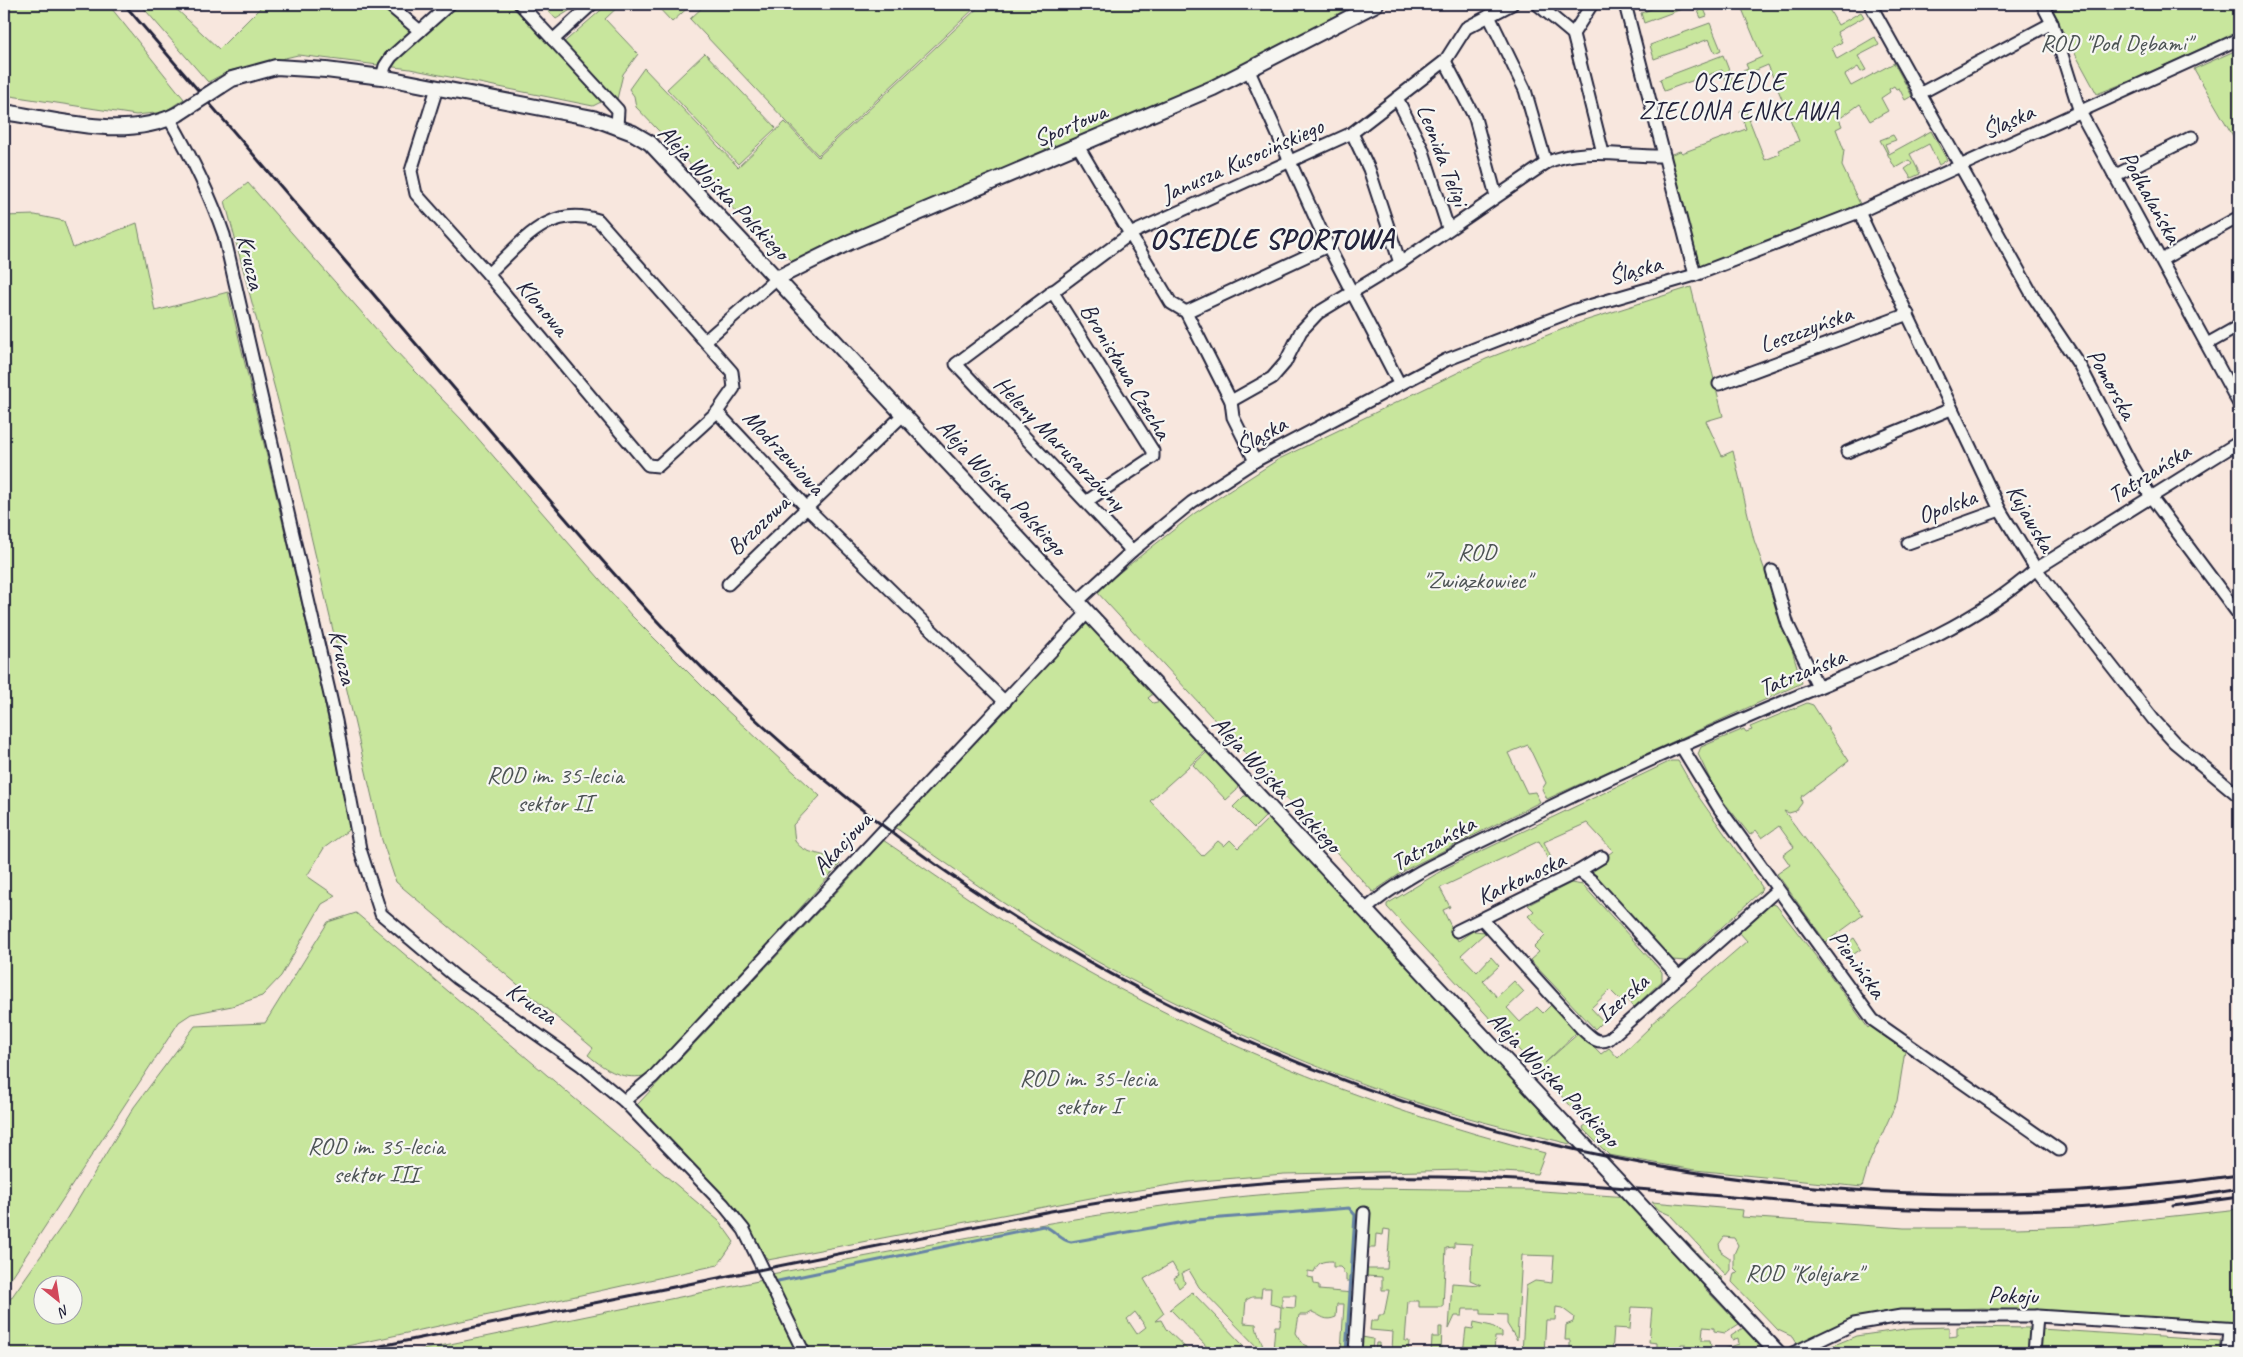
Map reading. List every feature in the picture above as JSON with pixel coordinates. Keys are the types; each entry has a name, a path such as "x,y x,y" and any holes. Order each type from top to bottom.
{"street":[{"path":"388,4 406,17 420,31"},
{"path":"382,77 387,62 450,4"},
{"path":"520,4 618,110 617,126"},
{"path":"553,40 592,4"},
{"name":"Sportowa","path":"777,278 850,242 1078,146 1249,71 1376,4"},
{"name":"Janusza Kusocińskiego","path":"956,364 1130,234 1352,133 1445,61 1466,28 1512,4"},
{"path":"1537,4 1572,34 1604,153"},
{"path":"1572,34 1592,4"},
{"path":"1625,4 1695,275"},
{"name":"Podhalańska","path":"2042,4 2052,23 2080,112 2239,404"},
{"name":"Pomorska","path":"1874,5 1919,94 1959,166 2033,296 2080,366 2130,462 2151,497 2239,615"},
{"path":"1490,16 1525,90 1546,163"},
{"path":"1919,94 2052,23"},
{"name":"Śląska","path":"1078,601 1132,551 1192,502 1255,461 1360,407 1399,383 1446,360 1567,313 1695,275 1859,212 2239,39"},
{"path":"1445,61 1475,118 1496,196"},
{"name":"Aleja Wojska Polskiego","path":"4,112 105,127 129,128 150,126 174,116 221,86 239,77 276,67 326,70 382,77 593,118 617,126 650,143 1271,807 1364,911 1690,1256 1778,1353"},
{"path":"1249,71 1328,246 1399,383"},
{"name":"Klonowa","path":"437,88 411,171 416,194 488,274 648,465 658,466 718,412"},
{"name":"Leonida Teligi","path":"1398,98 1422,148 1448,228"},
{"name":"Krucza","path":"174,116 215,208 224,235 336,721 360,849 381,914 457,978 581,1064 624,1100 723,1204 744,1230 804,1353"},
{"path":"1352,133 1368,169 1400,263"},
{"path":"2114,176 2192,138"},
{"path":"1078,146 1171,303 1186,312 1231,401 1234,417 1255,461"},
{"path":"1231,401 1272,378 1285,363 1308,322 1318,312 1400,263 1448,228 1546,163 1558,157 1604,153 1664,156"},
{"name":"Kujawska","path":"1859,212 2000,510 2036,569 2163,731 2239,796"},
{"name":"Modrzewiowa","path":"488,274 544,222 582,215 598,220 732,372 734,388 718,412 807,508 1005,702"},
{"path":"2161,260 2239,217"},
{"path":"1186,312 1328,246"},
{"path":"705,341 777,278"},
{"name":"Bronisława Czecha","path":"1052,291 1153,451 1154,457 1087,501"},
{"name":"Leszczyńska","path":"1719,384 1908,314"},
{"path":"2207,344 2239,326"},
{"name":"Heleny Marusarzówny","path":"956,364 1132,551"},
{"path":"1847,452 1951,409"},
{"name":"Brzozowa","path":"728,584 904,414"},
{"name":"Tatrzańska","path":"1364,911 1384,894 1422,871 1548,808 1681,746 1818,687 1859,672 1924,642 2016,587 2036,569 2239,442"},
{"name":"Opolska","path":"1908,543 2000,510"},
{"path":"1772,570 1788,625 1818,687"},
{"name":"Akacjowa","path":"624,1100 653,1077 1088,612"},
{"name":"Pienińska","path":"1681,746 1708,793 1873,1020 2059,1150"},
{"path":"1579,872 1602,857"},
{"name":"Karkonoska","path":"1457,931 1579,872 1592,881 1678,977"},
{"name":"Izerska","path":"1482,919 1582,1029 1598,1041 1609,1039 1777,890"},
{"path":"1355,1353 1364,1213"},
{"name":"Pokoju","path":"1794,1353 1846,1327 1871,1319 1916,1315 2037,1316 2234,1329"},
{"path":"2034,1353 2037,1316"},
{"path":"2226,1353 2234,1329"}],"green space":[{"path":"4,4 108,4 184,99 164,112 136,115 4,95"},
{"path":"140,4 171,4 219,49 264,4 388,4 420,31 450,4 510,4 603,101 593,106 410,69 298,55 229,71 208,82"},
{"path":"542,4 580,4 556,19"},
{"path":"608,4 621,4 605,19 638,54 623,74 617,99 610,95 561,45"},
{"path":"655,4 692,4 672,22"},
{"path":"706,4 979,4 818,155 690,19"},
{"path":"982,4 1364,4 1214,82 792,261 788,257 779,257 636,107 634,96 629,89 644,68 738,167 785,122 818,157"},
{"path":"1664,4 1695,4 1644,23 1641,13"},
{"path":"1695,4 1702,4 1707,16 1701,18"},
{"path":"1740,4 1806,4 1808,7 1815,4 1826,4 1838,25 1861,12 1864,17 1837,32 1842,42 1832,48 1837,59 1875,37 1879,45 1858,56 1866,70 1861,72 1858,67 1845,75 1851,86 1894,63 1912,96 1905,100 1899,88 1896,89 1894,86 1889,89 1890,92 1881,98 1888,111 1870,121 1860,104 1839,119 1842,126 1836,129 1844,150 1842,166 1860,204 1698,270 1669,155 1680,151 1682,153 1746,129 1740,111 1745,109 1765,160 1780,154 1778,150 1799,141 1768,65 1740,77 1738,73 1748,69 1746,64 1762,57"},
{"name":"ROD \"Pod Dębami\"","path":"2048,4 2239,4 2239,31 2137,78 2097,94"},
{"path":"1710,23 1721,50 1715,53 1709,39 1654,59 1650,45"},
{"path":"2239,49 2239,146 2194,69"},
{"path":"705,53 776,128 738,164 667,89"},
{"path":"1723,55 1734,83 1728,85 1722,70 1664,91 1660,79"},
{"path":"1931,131 1947,160 1939,165 1929,144 1910,154 1920,174 1911,178 1905,169 1912,164 1909,160 1895,168 1880,140 1893,135 1896,140 1885,144 1889,154"},
{"name":"ROD im. 35-lecia sektor II","path":"248,183 393,348 462,420 631,615 721,705 820,796 793,825 795,841 805,850 829,857 840,864 649,1075 640,1077 623,1076 595,1061 588,1055 593,1048 396,882 382,840 289,442 225,201"},
{"path":"35,215 64,221 73,248 137,223 155,311 228,292 322,689 350,829 324,848 307,876 336,896 322,904 281,976 262,996 232,1006 191,1014 179,1022 4,1289 4,216"},
{"name":"ROD \"Związkowiec\"","path":"1691,287 1723,416 1706,421 1722,456 1733,451 1754,540 1785,627 1802,683 1547,799 1542,789 1546,783 1528,745 1508,753 1527,793 1535,792 1540,802 1407,869 1373,892 1096,591 1195,513 1279,459 1486,359 1581,322"},
{"path":"1082,624 1092,625 1153,689 1153,694 1148,698 1153,703 1161,701 1207,750 1150,801 1202,856 1218,841 1224,846 1230,840 1238,848 1269,818 1578,1146 1464,1117 1397,1096 1289,1055 1218,1023 1085,955 1001,902 893,826 1009,708 1007,705"},
{"path":"1807,703 1813,705 1849,761 1801,797 1802,803 1796,811 1789,813 1784,811 1863,915 1826,942 1777,874 1790,865 1783,855 1794,847 1779,826 1762,838 1756,830 1750,835 1716,792 1698,754 1701,747 1744,729 1746,732 1752,730 1750,727"},
{"path":"1207,752 1238,785 1237,790 1226,800 1193,765"},
{"path":"1671,761 1678,761 1698,796 1762,887 1761,891 1685,961 1673,960 1595,877 1593,872 1595,865 1613,851 1587,823 1544,842 1551,858 1548,859 1539,841 1440,888 1450,907 1443,910 1458,941 1473,931 1486,932 1461,955 1477,972 1491,957 1499,966 1483,981 1497,997 1514,981 1524,992 1507,1008 1520,1022 1537,1007 1543,1013 1553,1003 1579,1030 1545,1063 1580,1032 1601,1054 1609,1048 1618,1058 1651,1024 1747,941 1739,932 1771,904 1776,905 1828,972 1868,1028 1870,1026 1905,1051 1897,1101 1869,1163 1862,1187 1695,1170 1609,1155 1584,1130 1583,1127 1587,1124 1387,907 1387,904 1446,868"},
{"path":"1244,796 1249,796 1265,817 1254,828 1233,807"},
{"name":"ROD im. 35-lecia sektor I","path":"883,840 1018,931 1143,1001 1273,1062 1340,1088 1408,1113 1545,1153 1537,1174 1466,1170 1284,1174 1188,1182 1096,1197 768,1260 739,1212 637,1105 861,866"},
{"path":"1571,883 1583,885 1662,972 1662,981 1634,1007 1627,999 1623,1003 1610,990 1591,1008 1603,1021 1595,1029 1530,960 1539,952 1534,947 1546,935 1528,916 1534,911 1528,905"},
{"name":"ROD im. 35-lecia sektor III","path":"356,913 719,1221 734,1242 718,1265 315,1353 8,1353 4,1345 4,1308 64,1223 134,1107 195,1026 265,1023 328,922"},
{"path":"1854,938 1861,949 1850,957 1842,946"},
{"path":"1361,1188 1528,1190 1628,1197 1691,1265 1706,1290 1739,1324 1725,1333 1714,1331 1714,1328 1703,1327 1702,1340 1710,1340 1712,1353 1684,1351 1685,1344 1681,1344 1680,1353 1648,1353 1648,1349 1657,1349 1657,1343 1649,1342 1652,1308 1632,1307 1630,1329 1614,1328 1612,1353 1570,1353 1570,1340 1565,1340 1566,1325 1573,1322 1574,1317 1562,1308 1556,1307 1555,1320 1546,1320 1544,1353 1522,1353 1526,1286 1535,1281 1552,1283 1554,1256 1522,1255 1517,1340 1507,1324 1507,1315 1481,1314 1481,1309 1463,1309 1462,1316 1455,1316 1449,1329 1452,1283 1481,1285 1470,1280 1472,1244 1454,1243 1454,1247 1446,1248 1443,1307 1419,1307 1419,1301 1408,1301 1405,1341 1409,1341 1408,1351 1423,1353 1375,1353 1376,1343 1379,1343 1379,1349 1392,1350 1393,1332 1370,1330 1371,1321 1378,1321 1379,1315 1384,1315 1389,1290 1382,1290 1382,1277 1366,1276 1366,1269 1387,1269 1390,1230 1384,1229 1383,1235 1376,1234 1375,1248 1367,1248 1355,1281 1346,1281 1346,1274 1343,1273 1340,1267 1333,1267 1333,1261 1320,1263 1314,1272 1308,1271 1308,1277 1313,1278 1314,1284 1319,1285 1319,1290 1353,1293 1350,1353 1341,1353 1344,1304 1337,1304 1336,1317 1329,1319 1312,1312 1307,1315 1299,1315 1296,1333 1303,1344 1308,1346 1308,1353 1273,1351 1275,1326 1280,1326 1281,1307 1270,1304 1271,1288 1262,1288 1261,1297 1252,1297 1246,1300 1244,1323 1256,1324 1263,1346 1263,1350 1260,1350 1199,1287 1189,1270 1182,1273 1185,1283 1179,1288 1174,1278 1179,1275 1172,1263 1144,1279 1164,1313 1155,1321 1161,1320 1166,1329 1191,1353 805,1353 766,1275 1062,1221 1211,1200","holes":["1282,1295 1296,1295 1295,1308 1282,1307","1135,1312 1146,1327 1137,1334 1127,1319"]},
{"name":"ROD \"Kolejarz\"","path":"1652,1202 1743,1210 1742,1217 1904,1228 2081,1226 2239,1209 2239,1324 1983,1308 1911,1310 1886,1312 1858,1318 1798,1345 1793,1337 1778,1330 1732,1282 1734,1273 1738,1272 1734,1268 1734,1254 1738,1245 1734,1238 1724,1237 1719,1244 1721,1252 1730,1258 1730,1270 1726,1275 1670,1215 1659,1210"},
{"path":"1662,1217 1722,1278 1717,1279"},
{"path":"763,1280 802,1353 406,1353"},
{"path":"1192,1292 1243,1345 1235,1353 1213,1353 1170,1309"},
{"path":"1474,1322 1492,1326 1502,1332 1502,1337 1495,1337 1494,1353 1463,1353 1466,1328 1473,1329"},
{"path":"1439,1327 1442,1327 1441,1353 1431,1353 1432,1337 1439,1337"},
{"path":"1949,1327 1949,1337 1957,1336 1957,1327 2032,1328 2030,1353 1815,1353 1856,1336 1912,1328"},
{"path":"1743,1328 1768,1353 1725,1353 1724,1349 1739,1344 1738,1338 1732,1340 1731,1336"},
{"path":"2041,1329 2220,1341 2219,1353 2039,1353"},
{"path":"1362,1337 1373,1339 1372,1353 1361,1353"}],"waterway":[{"path":"778,1281 1043,1226 1071,1242 1196,1220 1349,1208 1355,1215 1346,1353"}],"railway":[{"path":"124,4 580,535 650,614 724,690 763,726 920,853 1088,961 1266,1049 1451,1117 1642,1163 1838,1189 2038,1193 2239,1175"},
{"path":"346,1353 1051,1211 1156,1194 1261,1183 1367,1177 1474,1178 1592,1185 1829,1205 1947,1210 2093,1207 2167,1200 2239,1189"},
{"path":"2173,1206 2239,1197"}],"district":[{"name":"OSIEDLE ZIELONA ENKLAWA","path":"1739,96"},
{"name":"OSIEDLE SPORTOWA","path":"1272,238"}]}
